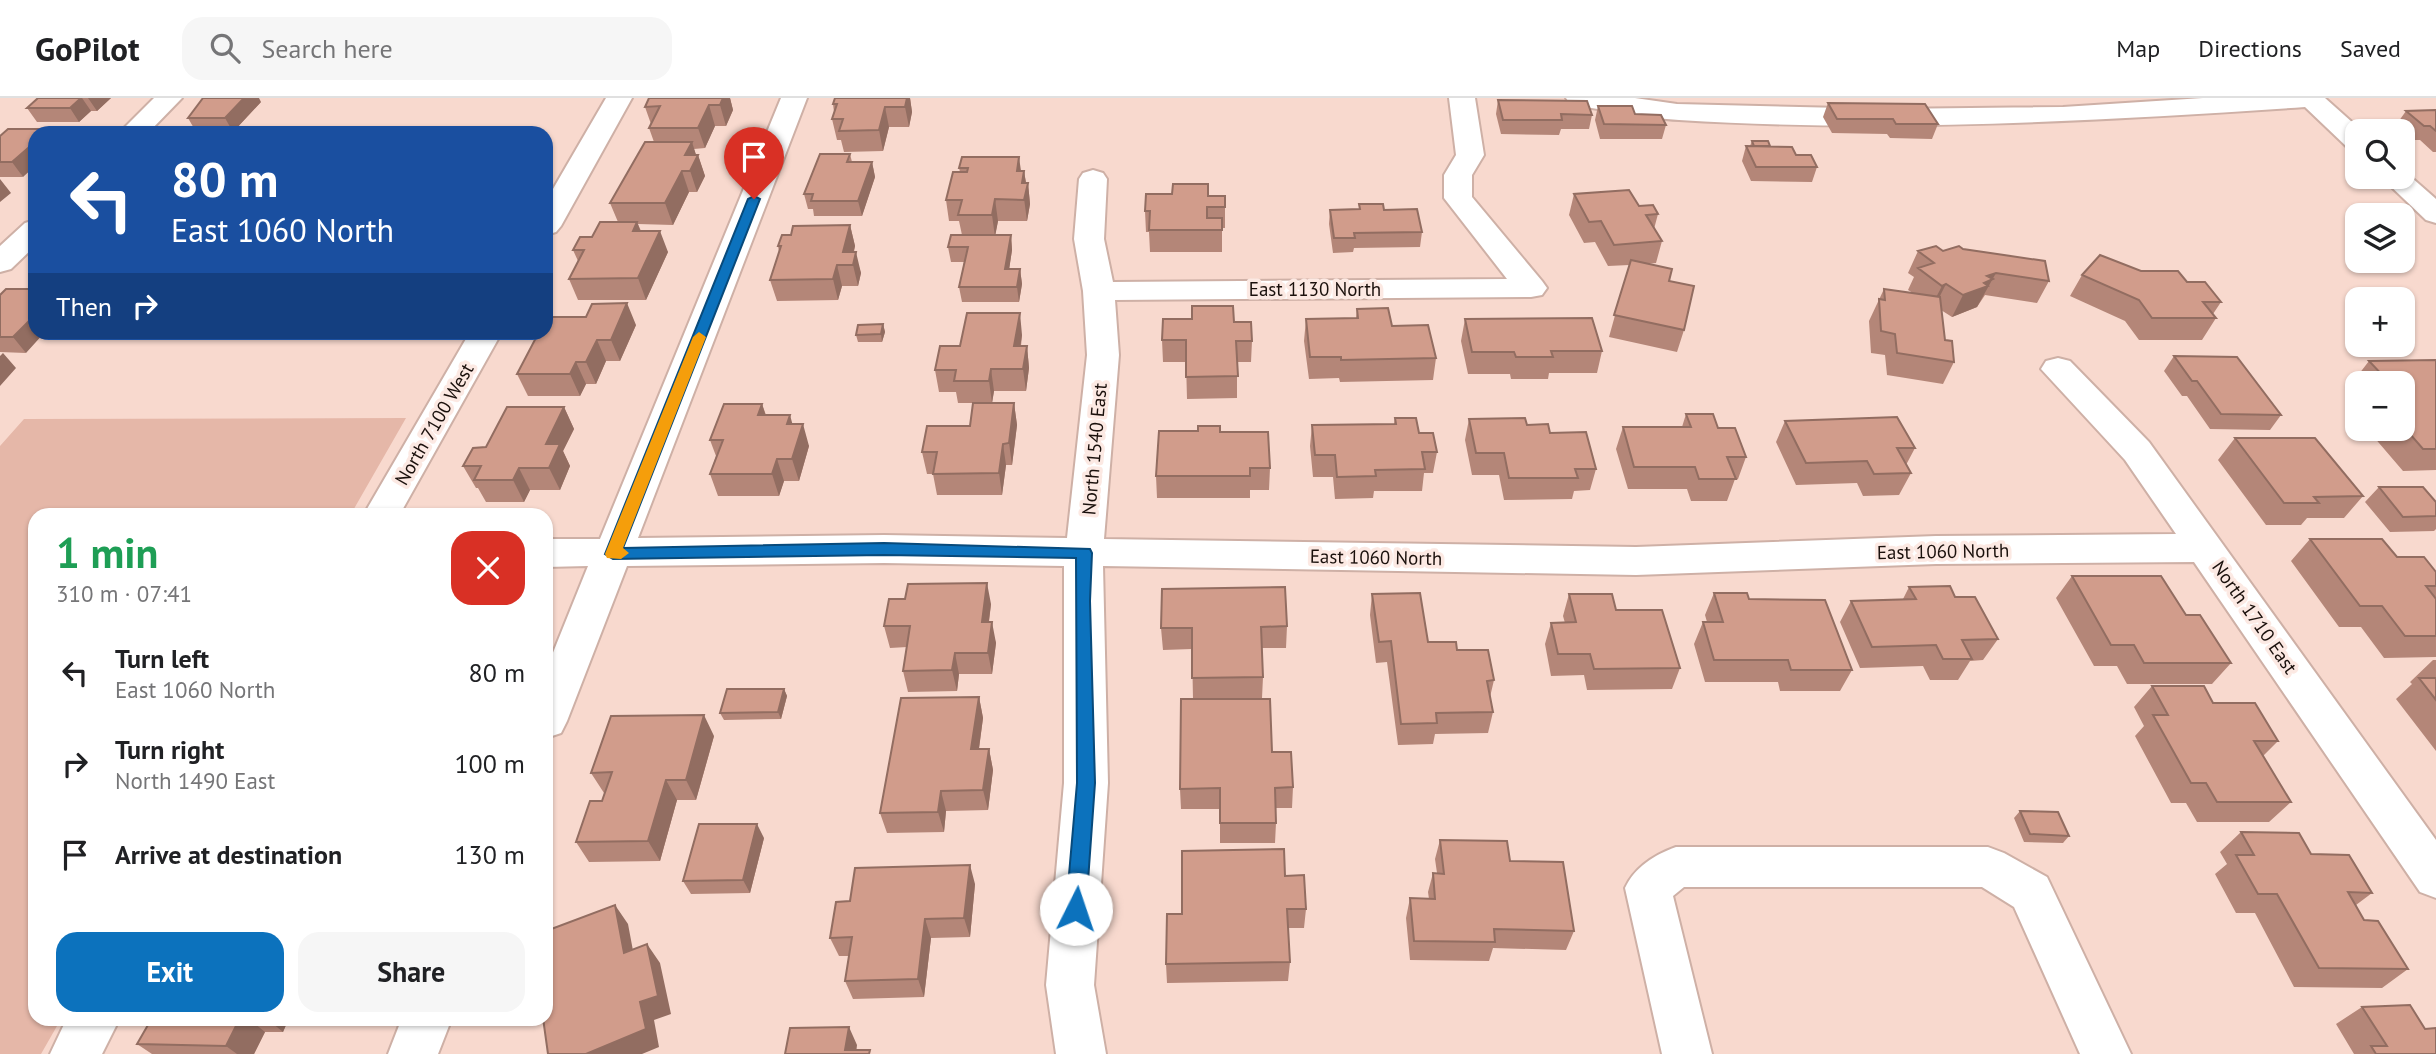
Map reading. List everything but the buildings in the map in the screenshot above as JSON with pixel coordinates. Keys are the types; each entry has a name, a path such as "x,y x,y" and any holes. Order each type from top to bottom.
{"street":[{"path":"140,126 169,98"},
{"path":"553,214 619,98"},
{"path":"553,704 794,98"},
{"name":"East 1130 North","path":"1099,291 1531,288 1458,198 1458,175 1470,155 1462,98"},
{"path":"1579,98 1676,112 1750,106 1886,117 2063,116 2311,98 2345,130"},
{"name":"North 1540 East","path":"1081,1054 1070,985 1086,783 1082,601 1103,355 1099,291 1089,239 1093,179"},
{"path":"2408,189 2436,214"},
{"path":"0,263 28,236"},
{"name":"North 7100 West","path":"385,508 481,340"},
{"name":"North 1710 East","path":"2057,369 2137,451 2436,877"},
{"name":"East 1060 North","path":"553,553 884,549 1636,561 1936,550 2207,548"},
{"path":"1687,1054 1648,888 1676,867 1989,867 2031,892 2106,1054"},
{"path":"75,1054 91,1026"},
{"path":"413,1054 425,1026"}],"shaded area":[{"path":"406,418 354,508 28,508 28,1026 57,1026 41,1054 0,1054 0,446 24,419"}],"slow traffic":[{"path":"621,553 613,554 699,337"}],"route":[{"path":"754,199 613,554 884,549 1084,553 1082,601 1086,783 1076,909"}]}
